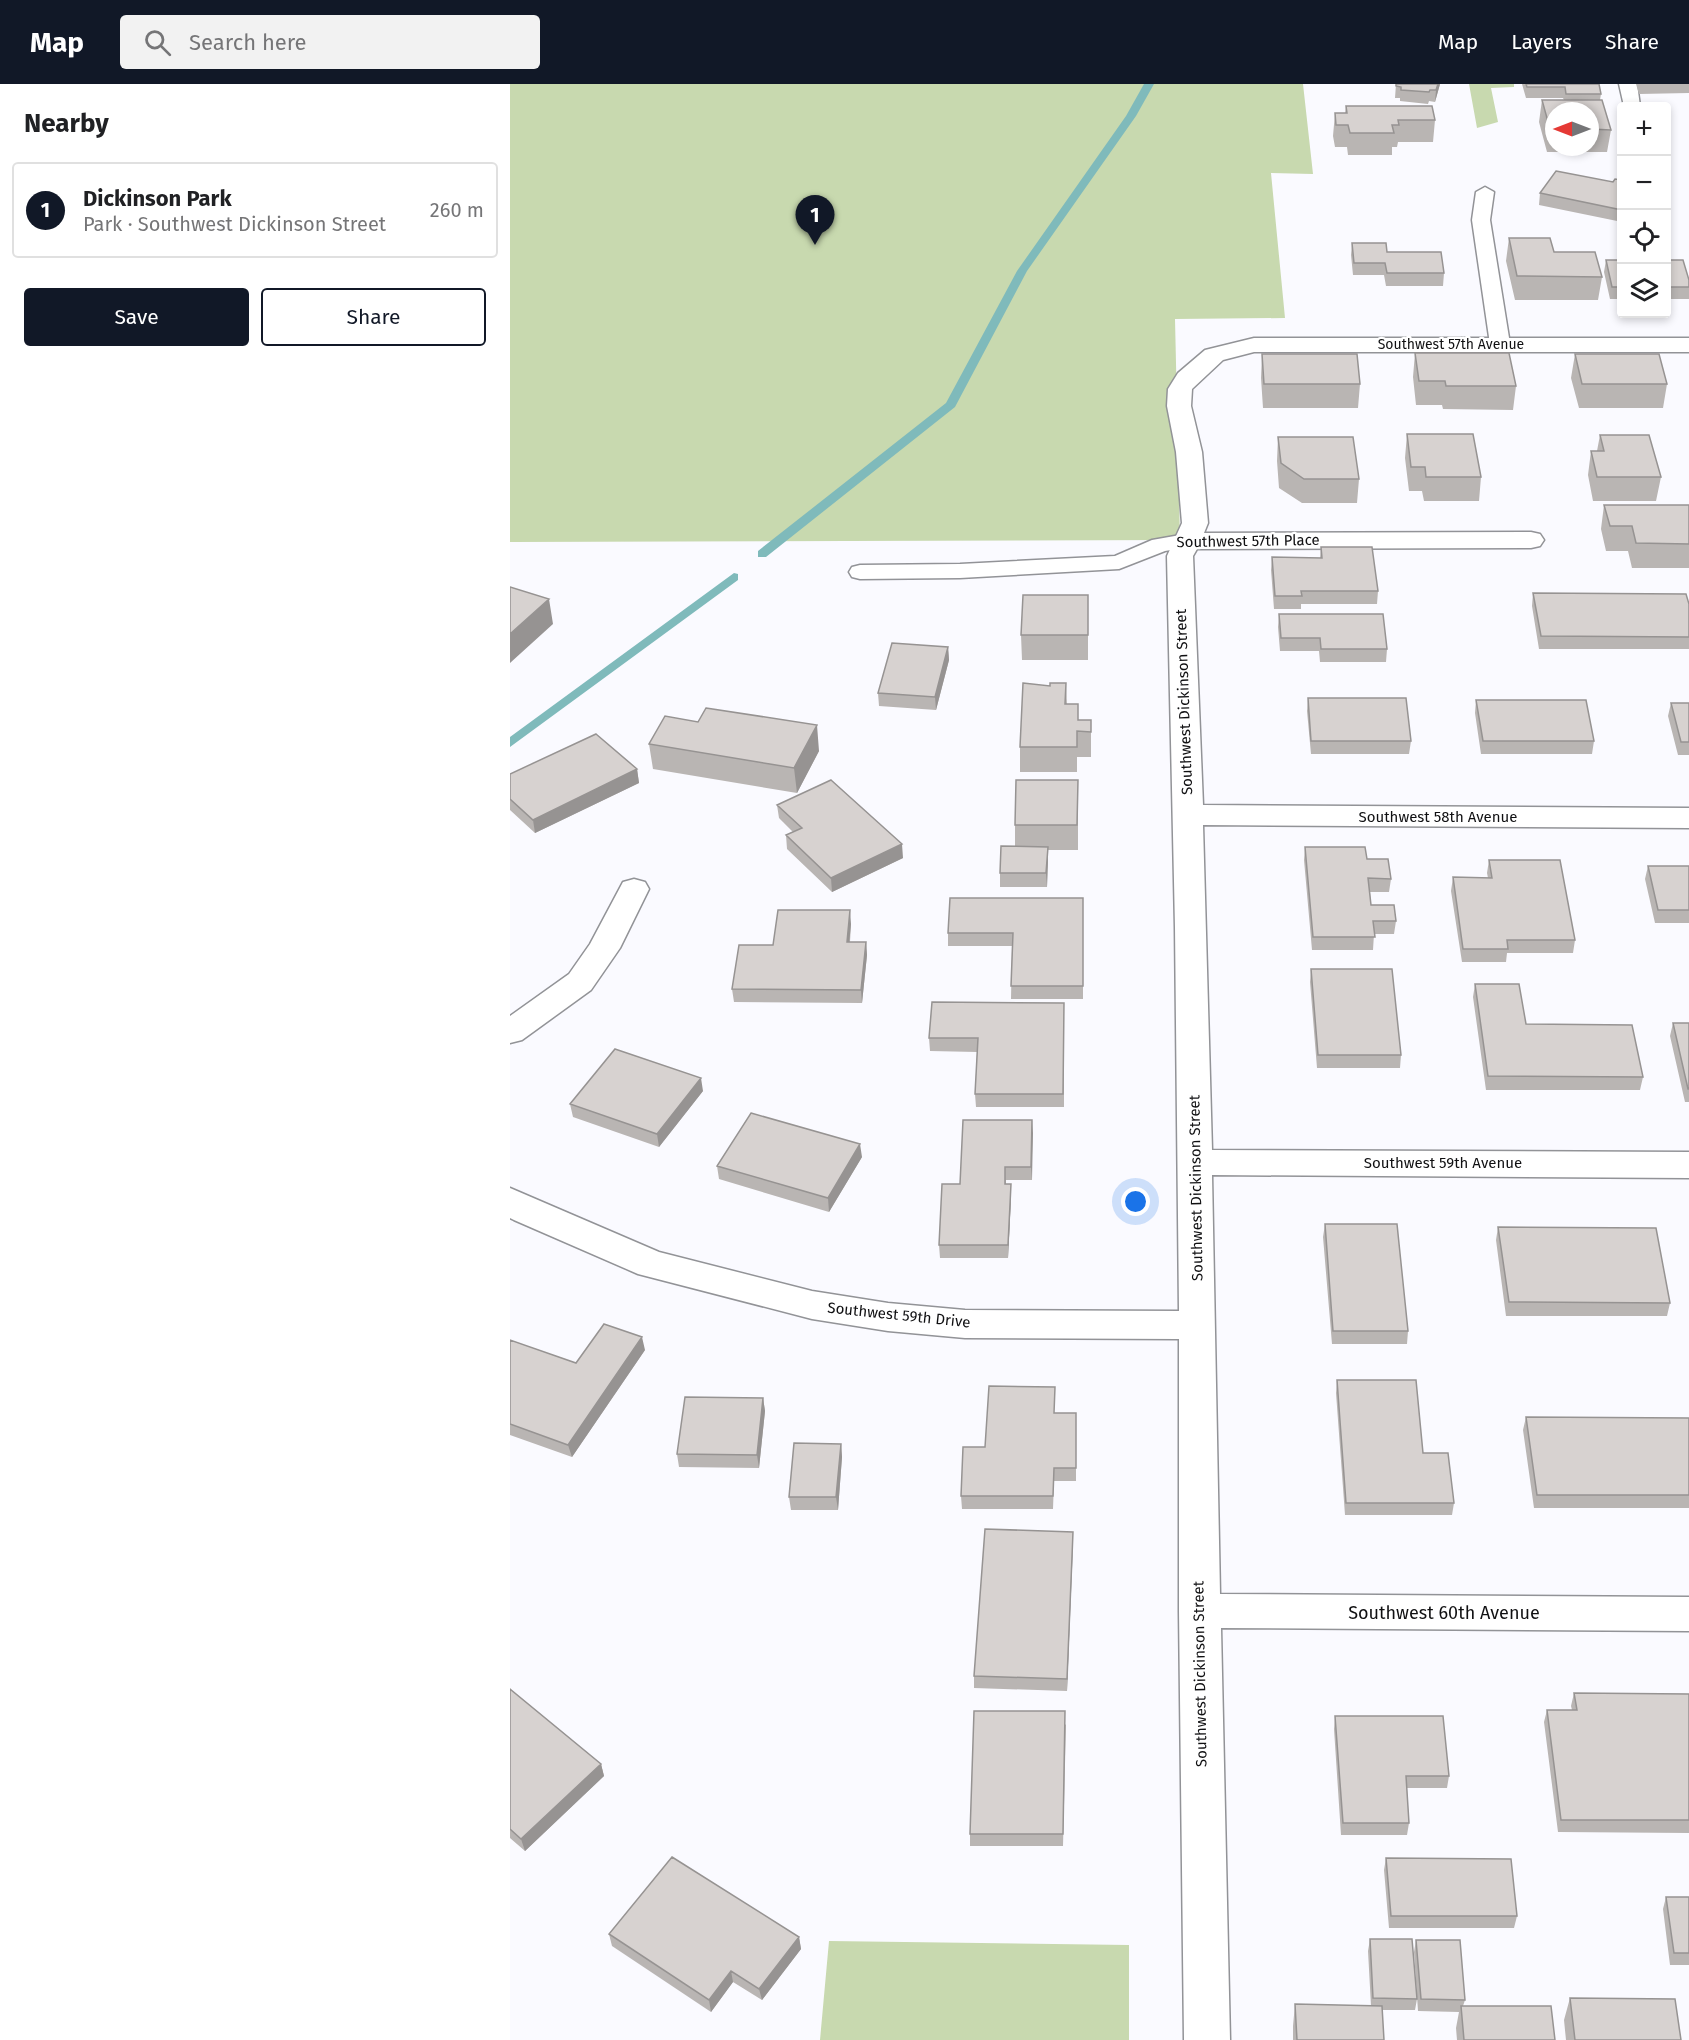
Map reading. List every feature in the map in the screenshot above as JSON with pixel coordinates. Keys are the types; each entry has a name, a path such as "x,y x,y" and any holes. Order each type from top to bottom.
{"street":[{"name":"Southwest 57th Avenue","path":"1214,355 1230,349 1275,343 1689,345"},
{"name":"Southwest Dickinson Street","path":"1207,2040 1199,1611 1199,1325 1180,556 1195,523 1189,452 1178,396 1187,378 1214,355"},
{"name":"Southwest 57th Place","path":"1185,541 1531,540"},
{"name":"Southwest 58th Avenue","path":"1188,815 1689,818"},
{"path":"510,1032 580,982 599,957 634,889"},
{"name":"Southwest 59th Avenue","path":"1196,1162 1689,1165"},
{"name":"Southwest 59th Drive","path":"510,1201 568,1230 651,1264 812,1305 888,1317 965,1324 1199,1325"},
{"name":"Southwest 60th Avenue","path":"1199,1611 1689,1614"}],"lane":[{"path":"1628,84 1631,102"},
{"path":"1485,192 1481,220 1500,344"},
{"name":"Southwest 57th Place","path":"860,572 960,571 1119,562 1161,545 1185,541"}],"green space":[{"path":"510,84 1303,84 1313,174 1271,173 1285,318 1175,319 1180,540 510,542"},
{"path":"1469,84 1514,84 1514,87 1491,88 1498,122 1477,128"},
{"path":"829,1941 1129,1945 1129,2040 820,2040"}],"building":[{"path":"1396,84 1438,84 1436,90 1429,92 1401,90 1401,87"},
{"path":"1526,84 1599,84 1601,94 1566,94 1565,87 1527,87"},
{"path":"1542,100 1602,100 1611,130 1599,129 1599,102 1545,102 1545,111"},
{"path":"1346,106 1432,106 1435,120 1398,120 1399,125 1392,125 1394,133 1350,133 1348,125 1336,125 1335,113 1347,113"},
{"path":"1556,171 1613,182 1617,179 1617,209 1540,193"},
{"path":"1509,238 1550,238 1554,252 1595,252 1602,277 1517,276"},
{"path":"1352,243 1386,243 1387,252 1441,252 1444,273 1387,273 1385,263 1354,263"},
{"path":"1606,260 1617,260 1617,287 1612,287"},
{"path":"1671,260 1683,260 1689,287 1671,287"},
{"path":"1415,353 1509,353 1516,386 1446,386 1445,381 1419,381"},
{"path":"1262,354 1357,354 1360,384 1264,384"},
{"path":"1575,354 1659,354 1667,384 1582,384"},
{"path":"1407,434 1473,434 1481,477 1426,477 1425,467 1411,467"},
{"path":"1600,435 1649,435 1661,477 1597,477 1591,451 1604,451"},
{"path":"1278,437 1353,437 1359,479 1304,479 1281,463"},
{"path":"1604,505 1689,505 1689,544 1636,543 1632,526 1610,526"},
{"path":"1321,547 1372,547 1378,591 1301,591 1302,596 1275,596 1272,557 1322,558"},
{"path":"510,587 549,599 510,634"},
{"path":"1533,593 1686,594 1689,604 1689,637 1541,636"},
{"path":"1023,595 1088,595 1088,635 1021,635"},
{"path":"1279,614 1383,614 1387,649 1321,649 1320,638 1281,638"},
{"path":"892,643 948,647 935,697 878,693"},
{"path":"1023,683 1050,686 1050,683 1066,683 1065,704 1078,704 1078,720 1091,720 1091,732 1077,731 1077,747 1020,747"},
{"path":"1308,698 1406,698 1411,741 1311,741"},
{"path":"1476,700 1586,700 1594,741 1483,741"},
{"path":"1671,703 1689,703 1689,742 1681,742"},
{"path":"706,708 817,725 794,768 649,744 665,716 698,722"},
{"path":"596,734 637,769 533,820 510,799 510,774"},
{"path":"831,780 902,844 831,878 786,835 802,828 777,805"},
{"path":"1016,780 1078,780 1077,825 1015,825"},
{"path":"1001,846 1048,847 1046,873 1000,873"},
{"path":"1305,847 1365,847 1367,859 1388,859 1391,879 1368,878 1371,905 1394,905 1396,921 1373,921 1375,937 1313,937"},
{"path":"1489,860 1560,860 1575,940 1507,940 1508,949 1463,949 1453,877 1492,878"},
{"path":"1648,866 1689,866 1689,910 1658,910"},
{"path":"950,898 1083,898 1083,986 1011,986 1013,933 948,933"},
{"path":"778,910 850,910 847,942 866,942 861,990 732,989 739,945 773,945"},
{"path":"1311,969 1392,969 1401,1055 1318,1055"},
{"path":"1475,984 1519,984 1526,1024 1632,1025 1643,1077 1488,1076"},
{"path":"932,1002 1064,1003 1063,1094 975,1094 978,1038 929,1038"},
{"path":"1673,1023 1689,1023 1689,1089 1688,1089"},
{"path":"615,1049 701,1078 657,1134 570,1104"},
{"path":"751,1113 860,1144 828,1198 717,1166"},
{"path":"963,1120 1032,1120 1031,1167 1005,1167 1005,1184 1011,1184 1008,1245 939,1245 942,1184 960,1184"},
{"path":"1325,1224 1397,1224 1408,1331 1333,1331"},
{"path":"1498,1227 1656,1228 1670,1303 1509,1302"},
{"path":"604,1324 642,1337 568,1445 510,1424 510,1340 576,1363"},
{"path":"1337,1380 1416,1380 1423,1453 1448,1453 1454,1503 1346,1503"},
{"path":"989,1386 1055,1387 1054,1413 1076,1413 1076,1468 1054,1468 1053,1496 961,1496 963,1447 985,1447"},
{"path":"685,1397 763,1398 757,1455 677,1454"},
{"path":"1526,1417 1689,1418 1689,1495 1537,1495"},
{"path":"794,1443 841,1444 836,1497 789,1497"},
{"path":"985,1529 1073,1532 1067,1679 974,1676"},
{"path":"510,1689 601,1764 521,1839 510,1829"},
{"path":"1574,1693 1689,1694 1689,1820 1561,1820 1547,1710 1577,1710"},
{"path":"974,1711 1065,1711 1063,1834 970,1834"},
{"path":"1335,1716 1443,1716 1449,1776 1406,1776 1409,1823 1343,1823"},
{"path":"672,1857 799,1937 759,1989 731,1971 709,2000 609,1934"},
{"path":"1386,1858 1511,1859 1517,1916 1391,1916"},
{"path":"1666,1897 1689,1897 1689,1953 1674,1953"},
{"path":"1370,1939 1412,1939 1417,1999 1373,1998"},
{"path":"1416,1940 1460,1940 1465,2000 1421,1999"},
{"path":"1570,1998 1675,1999 1681,2040 1575,2040"},
{"path":"1295,2004 1382,2006 1384,2040 1297,2040"},
{"path":"1461,2006 1551,2006 1555,2040 1464,2040"}],"waterway":[{"path":"762,554 951,405 1022,271 1131,116 1149,84"},
{"path":"510,743 734,577"}],"place":[{"name":"Dickinson Park","path":"815,245"}]}
